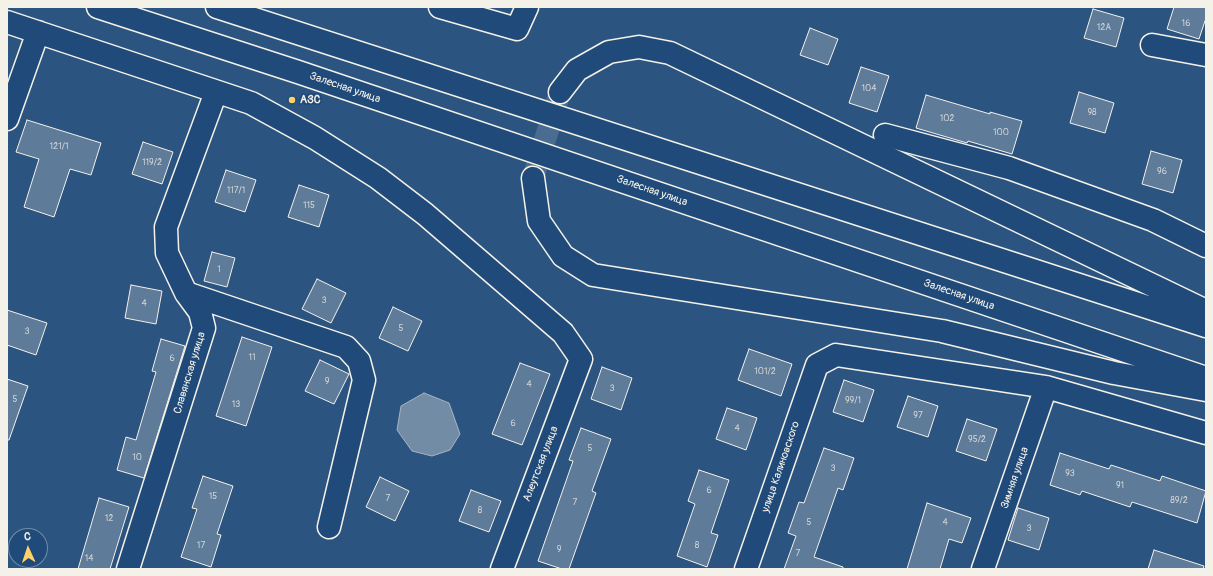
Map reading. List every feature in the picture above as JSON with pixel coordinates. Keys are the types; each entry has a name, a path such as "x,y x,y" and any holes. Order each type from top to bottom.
{"main road":[{"name":"Залесная улица","path":"98,7 298,72 1206,378"},
{"path":"217,7 1206,326"},
{"path":"440,7 517,29 527,7"},
{"path":"7,22 191,82 216,92"},
{"path":"7,119 38,32"},
{"path":"1152,45 1206,55"},
{"path":"560,92 577,70 608,52 639,47 670,52 1206,311"},
{"name":"Славянская улица","path":"128,569 204,328 200,312 186,293 167,253 166,227 216,92"},
{"name":"Алеутская улица","path":"216,92 251,103 315,138 378,178 425,214 563,333 580,358 502,569"},
{"path":"885,135 1009,168 1153,220 1206,246"},
{"path":"533,178 538,221 563,256 593,275 942,331 1114,373 1206,390"},
{"path":"186,293 346,347 359,361 364,380 329,527"},
{"name":"улица Калиновского","path":"746,569 817,365 836,355 1046,386"},
{"path":"1046,386 1206,433"},
{"name":"Зимняя улица","path":"983,569 1046,386"}],"water":[{"path":"424,393 449,403 460,434 450,450 432,456 412,451 397,430 401,406"}],"building":[{"path":"1174,7 1206,7 1206,18 1199,39 1167,29"},
{"path":"1093,9 1124,18 1116,47 1084,38"},
{"path":"810,28 838,39 828,65 800,55"},
{"path":"861,67 889,76 877,112 849,103"},
{"path":"1079,92 1114,103 1105,133 1070,123"},
{"path":"926,95 990,114 990,112 1022,121 1012,154 916,128"},
{"path":"27,120 101,143 91,175 70,169 54,217 24,207 39,159 16,152"},
{"path":"143,142 173,152 162,184 132,174"},
{"path":"1151,151 1182,160 1173,193 1142,184"},
{"path":"226,170 256,180 245,212 215,202"},
{"path":"299,185 329,195 319,227 288,217"},
{"path":"212,252 235,258 227,287 204,281"},
{"path":"317,279 346,293 331,323 302,309"},
{"path":"131,285 162,291 156,324 125,318"},
{"path":"393,307 422,321 408,351 379,338"},
{"path":"7,310 47,323 36,355 7,345"},
{"path":"242,337 272,347 246,426 216,416"},
{"path":"161,339 185,346 144,478 117,470 126,437 136,440 156,372 152,371"},
{"path":"749,349 792,364 781,396 738,380"},
{"path":"320,360 349,374 334,404 305,391"},
{"path":"520,363 550,374 522,445 492,434"},
{"path":"602,367 632,378 621,410 591,399"},
{"path":"7,379 28,386 9,440 7,440"},
{"path":"844,380 874,390 863,422 833,412"},
{"path":"908,396 938,406 928,437 897,427"},
{"path":"727,408 757,418 746,450 716,439"},
{"path":"967,419 997,429 986,461 956,451"},
{"path":"581,428 611,439 592,491 596,493 569,569 562,569 538,561 573,461 569,460"},
{"path":"824,448 854,458 843,490 838,488 814,557 843,567 843,569 784,569 796,536 788,533 799,502 804,503"},
{"path":"1060,453 1109,469 1111,465 1160,481 1162,476 1206,491 1197,523 1132,502 1130,507 1082,491 1080,495 1050,485"},
{"path":"699,470 729,480 711,533 718,535 707,567 677,556 695,504 688,501"},
{"path":"203,476 233,486 217,534 221,535 211,567 181,557 197,509 192,508"},
{"path":"380,477 409,491 395,521 366,507"},
{"path":"471,490 501,501 489,532 459,521"},
{"path":"99,498 129,507 110,569 78,569"},
{"path":"927,503 971,518 962,543 949,539 940,569 907,569"},
{"path":"1018,508 1049,518 1039,550 1008,540"},
{"path":"1154,550 1204,566 1203,569 1148,569"}],"tunnel":[{"path":"533,178 560,92"}],"place":[{"name":"АЗС","path":"292,100"}]}
